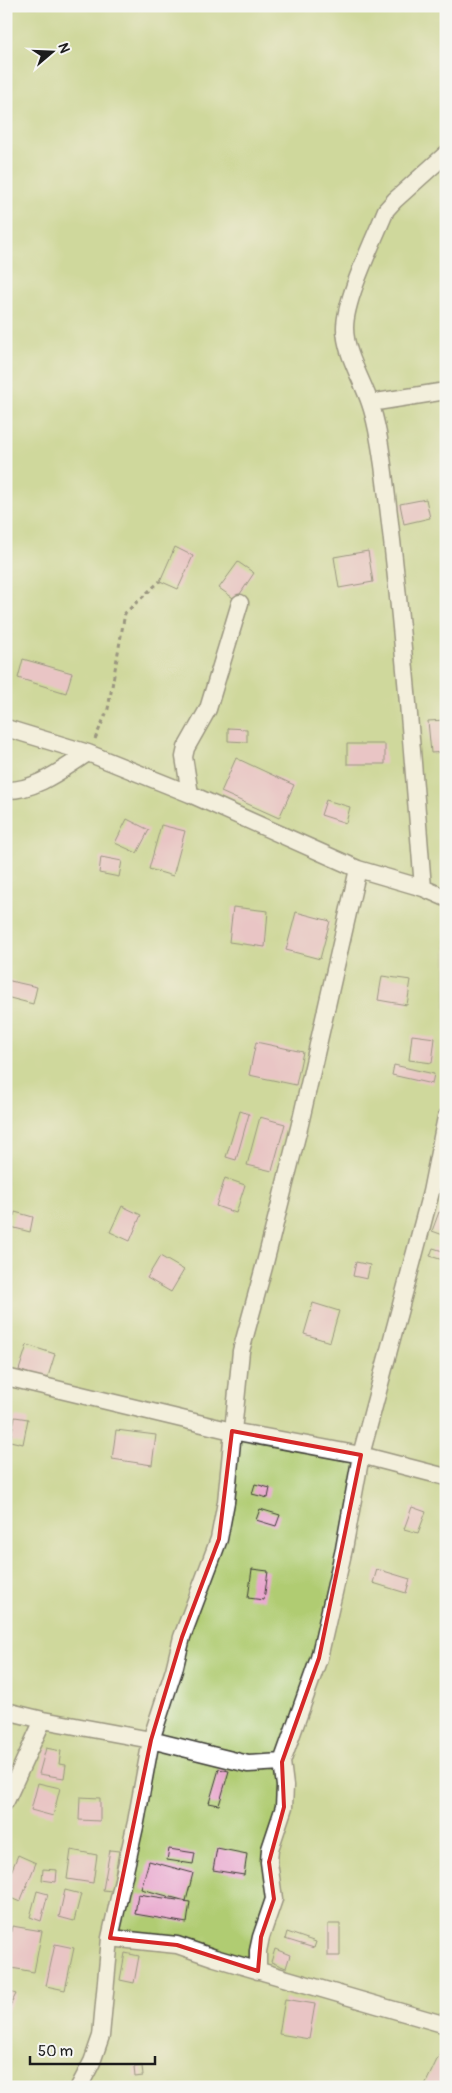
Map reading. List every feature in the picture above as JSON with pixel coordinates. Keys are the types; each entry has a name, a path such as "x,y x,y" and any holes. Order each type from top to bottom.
{"street":[{"path":"423,888 408,699 383,465 377,426 346,340 345,326 348,306 386,210 446,154"},
{"path":"370,403 446,391"},
{"path":"190,794 184,757 186,748 208,709 240,603"},
{"path":"6,728 88,753 190,794 358,869 423,888 446,898"},
{"path":"6,790 29,786 53,776 88,753"},
{"path":"79,2087 92,2062 101,2036 110,1938 136,1822 151,1740 174,1670 182,1637 219,1539 226,1502 240,1351 264,1267 300,1124 358,869"},
{"path":"258,1971 258,1951 261,1937 274,1899 269,1862 270,1849 284,1807 286,1786 282,1762 319,1658 344,1550 361,1455 431,1192 446,1117"},
{"path":"6,1377 232,1432 361,1455 446,1477"},
{"path":"6,1711 43,1720 151,1740 248,1764 282,1762"},
{"path":"6,1801 43,1720"},
{"path":"110,1938 177,1945 258,1971 446,2025"}],"path":[{"path":"88,753 108,709 125,613 160,580"}],"highlighted area":[{"path":"232,1431 361,1455 319,1658 282,1762 284,1807 269,1862 274,1899 261,1937 258,1971 177,1945 110,1938 151,1740 182,1637 219,1539"}],"green space":[{"path":"6,6 446,6 446,2087 6,2087"}],"building":[{"path":"426,499 430,518 404,524 400,504"},
{"path":"175,547 193,556 178,589 160,581"},
{"path":"368,551 373,582 339,588 334,557"},
{"path":"238,562 254,573 236,600 219,588"},
{"path":"23,659 72,673 66,693 18,678"},
{"path":"446,720 446,752 431,753 428,721"},
{"path":"228,728 247,729 247,742 228,741"},
{"path":"347,744 385,744 385,764 347,764"},
{"path":"236,758 294,785 279,818 221,792"},
{"path":"326,800 350,807 346,823 321,815"},
{"path":"127,819 149,830 137,853 115,843"},
{"path":"161,825 185,831 173,876 149,869"},
{"path":"101,857 122,861 119,877 99,873"},
{"path":"233,907 268,911 265,947 229,942"},
{"path":"296,912 330,921 320,959 286,950"},
{"path":"382,976 411,980 407,1005 378,1000"},
{"path":"6,980 37,987 33,1004 6,997"},
{"path":"412,1035 435,1038 432,1063 409,1060"},
{"path":"256,1042 303,1052 296,1085 249,1075"},
{"path":"394,1065 434,1074 432,1084 392,1075"},
{"path":"240,1111 249,1114 236,1160 226,1157"},
{"path":"260,1117 285,1124 272,1171 247,1165"},
{"path":"225,1178 245,1185 236,1213 216,1206"},
{"path":"122,1206 141,1215 130,1241 110,1232"},
{"path":"15,1212 33,1217 30,1232 11,1227"},
{"path":"439,1212 446,1215 446,1236 432,1231"},
{"path":"433,1248 446,1252 446,1261 430,1256"},
{"path":"160,1256 184,1270 171,1292 147,1278"},
{"path":"356,1262 370,1265 367,1279 353,1276"},
{"path":"313,1303 339,1311 330,1342 304,1334"},
{"path":"27,1345 55,1354 47,1380 19,1370"},
{"path":"15,1417 28,1419 23,1444 10,1441"},
{"path":"116,1430 156,1435 152,1465 112,1459"},
{"path":"255,1484 270,1488 268,1498 252,1494"},
{"path":"412,1507 426,1512 418,1533 404,1529"},
{"path":"260,1509 280,1515 276,1526 256,1520"},
{"path":"252,1569 268,1571 264,1600 248,1598"},
{"path":"377,1569 410,1579 406,1593 373,1583"},
{"path":"46,1748 61,1751 59,1764 66,1765 64,1778 39,1774"},
{"path":"219,1769 229,1771 219,1805 209,1803"},
{"path":"38,1783 60,1788 53,1816 31,1810"},
{"path":"80,1797 100,1798 100,1821 79,1820"},
{"path":"217,1848 247,1854 244,1875 213,1870"},
{"path":"169,1849 195,1853 193,1864 167,1860"},
{"path":"71,1850 97,1855 93,1883 67,1879"},
{"path":"110,1850 119,1851 112,1891 103,1890"},
{"path":"18,1855 36,1863 20,1902 6,1896 6,1884"},
{"path":"149,1861 193,1873 186,1901 141,1889"},
{"path":"43,1869 57,1870 56,1882 42,1880"},
{"path":"65,1890 81,1894 74,1921 59,1917"},
{"path":"37,1891 48,1894 41,1921 30,1917"},
{"path":"138,1894 190,1902 187,1923 135,1914"},
{"path":"328,1924 340,1924 340,1956 328,1956"},
{"path":"12,1926 42,1931 34,1972 6,1967 6,1956"},
{"path":"287,1932 316,1942 314,1948 285,1939"},
{"path":"55,1944 74,1948 65,1990 46,1986"},
{"path":"275,1949 290,1955 286,1968 271,1962"},
{"path":"125,1953 139,1956 134,1983 120,1980"},
{"path":"6,1990 16,1994 6,2014"},
{"path":"285,1999 315,2004 309,2039 279,2034"},
{"path":"443,2047 446,2049 445,2087 424,2087"},
{"path":"142,2066 143,2076 135,2077 134,2067"}]}
